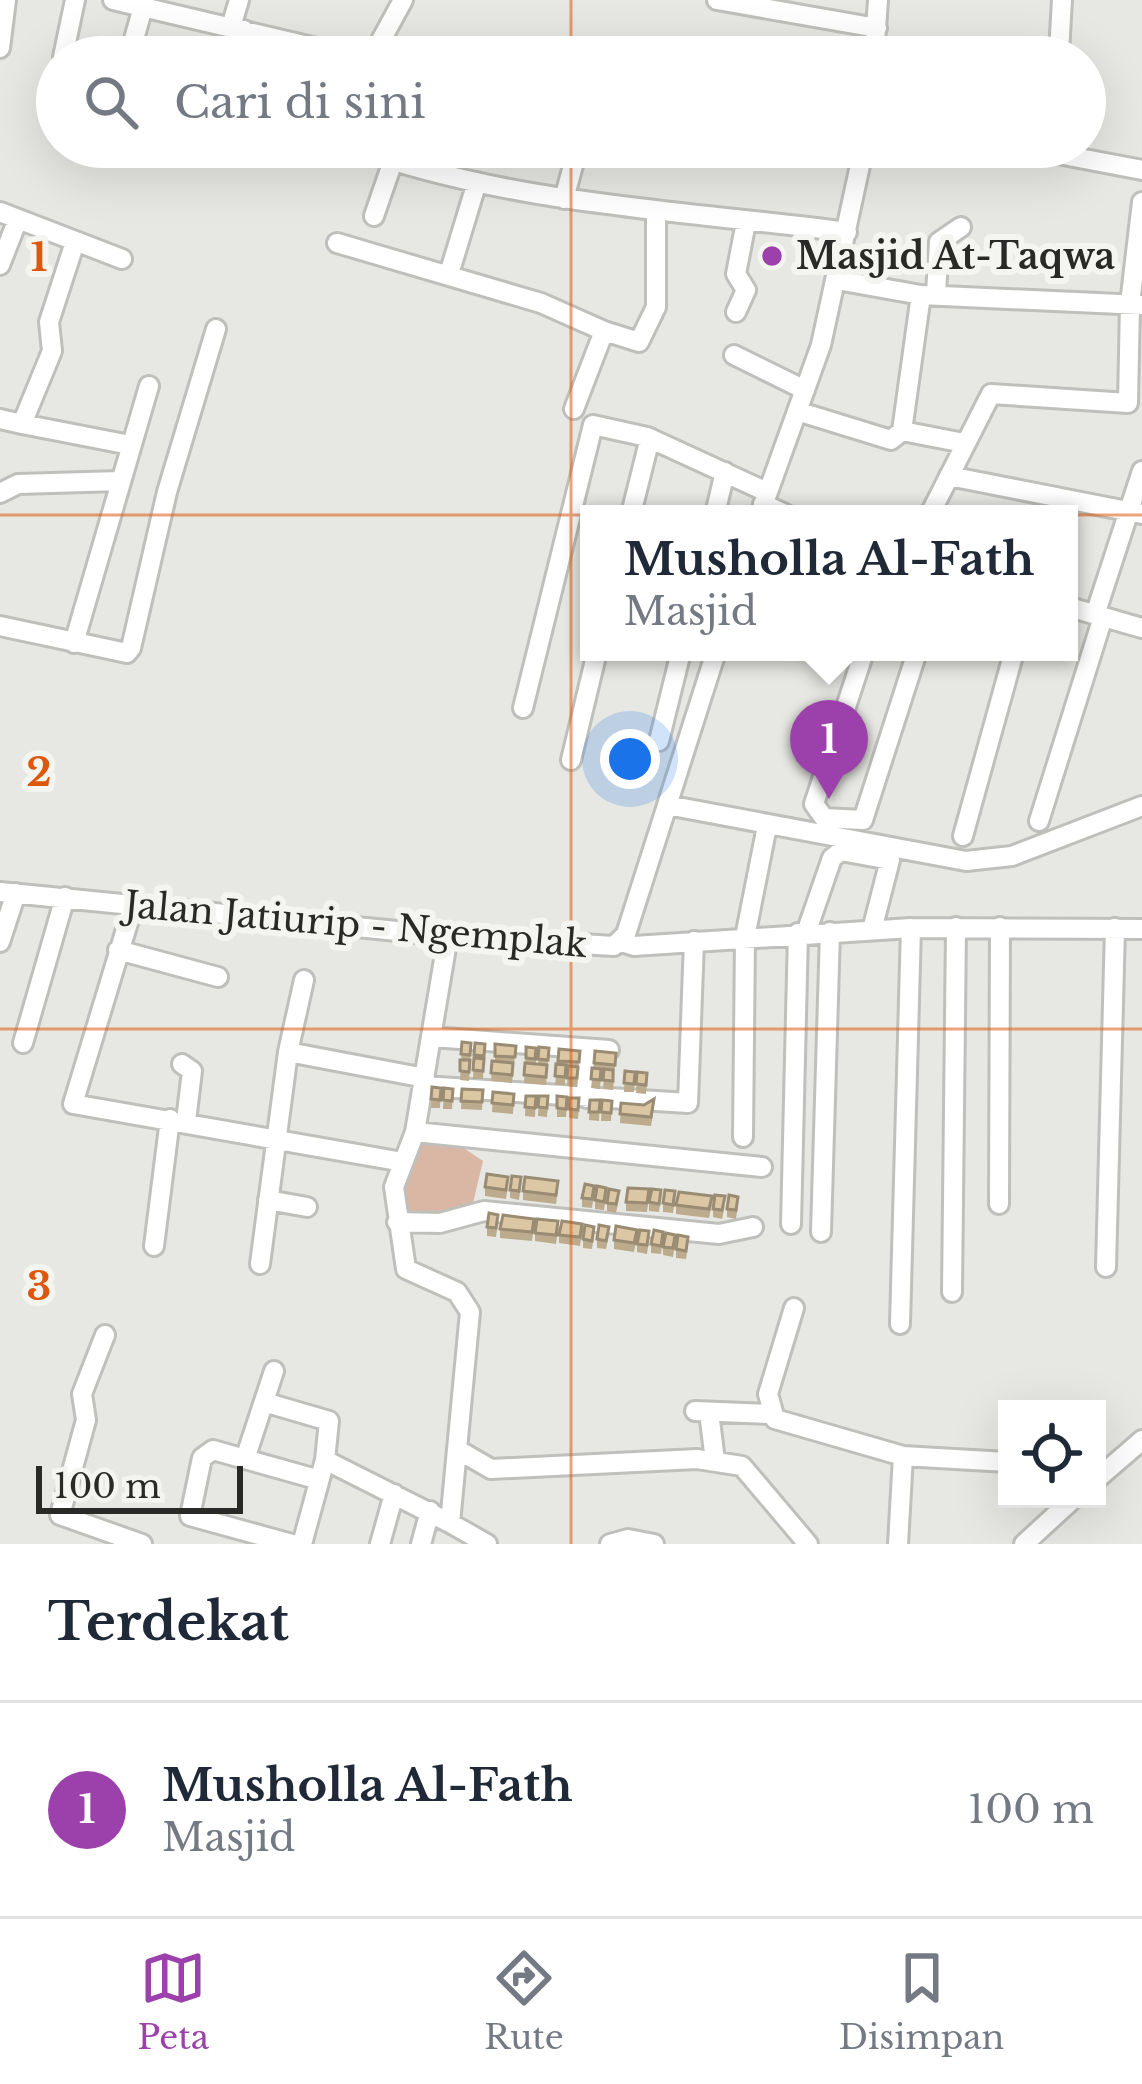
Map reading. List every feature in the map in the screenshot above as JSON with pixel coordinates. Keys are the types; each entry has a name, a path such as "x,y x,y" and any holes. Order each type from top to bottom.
{"street":[{"path":"0,48 6,0"},
{"path":"67,36 75,0"},
{"path":"113,0 143,7 170,6 267,36"},
{"path":"238,36 239,0"},
{"path":"384,36 404,0"},
{"path":"717,0 877,28"},
{"path":"876,36 878,0"},
{"path":"1060,36 1062,0"},
{"path":"135,36 143,7"},
{"path":"1106,163 1142,170"},
{"path":"374,215 390,168"},
{"path":"429,168 477,182 656,214 847,232"},
{"path":"564,199 572,168"},
{"path":"523,708 593,425 650,438 725,472 764,504 805,390 837,280 860,168"},
{"path":"449,274 477,182"},
{"path":"934,505 991,394 1135,403 1142,202"},
{"path":"338,243 449,274 639,342 653,318 656,214"},
{"path":"0,265 9,216 122,259"},
{"path":"736,312 746,290 736,274 746,222"},
{"path":"797,411 891,440 902,431 939,242 961,227"},
{"path":"22,424 52,351 49,322 76,242"},
{"path":"837,280 928,294 1136,305"},
{"path":"0,626 127,653 131,648 167,493 216,329"},
{"path":"574,409 604,331"},
{"path":"734,355 805,390"},
{"path":"74,644 149,386"},
{"path":"0,419 130,445"},
{"path":"902,431 964,443"},
{"path":"633,505 650,438"},
{"path":"1039,821 1099,616 1136,513 1142,471"},
{"path":"717,505 725,472"},
{"path":"949,476 1136,513"},
{"path":"0,494 18,484 120,481"},
{"path":"1078,610 1142,628"},
{"path":"571,760 595,661"},
{"path":"659,741 679,661"},
{"name":"Jalan Jatiurip - Ngemplak","path":"8,892 448,936 592,947 622,942 713,661"},
{"path":"861,661 814,804 824,818 855,824 863,820 914,661"},
{"path":"963,836 1012,661"},
{"path":"670,795 767,826 966,861 1012,856 1142,806"},
{"path":"743,1137 745,937 767,826"},
{"path":"791,1224 802,933 832,858 841,851 890,860 872,930"},
{"path":"0,942 8,892"},
{"path":"23,1043 65,897"},
{"path":"134,903 73,1103 403,1162"},
{"path":"998,1204 1000,927"},
{"path":"622,942 634,946 911,928 1142,928"},
{"path":"900,1324 911,928"},
{"path":"952,1292 956,928"},
{"path":"1106,1267 1115,928"},
{"path":"821,1232 830,932"},
{"path":"448,936 415,1132 394,1187 406,1269 458,1292 470,1312 460,1458 450,1523"},
{"path":"288,1052 424,1082 586,1098 688,1102 694,941"},
{"path":"118,950 218,977"},
{"path":"260,1264 288,1052 304,980"},
{"path":"432,1037 609,1050"},
{"path":"586,1098 588,1049"},
{"path":"154,1246 192,1071 182,1064"},
{"path":"415,1132 762,1167"},
{"path":"268,1200 308,1207"},
{"path":"397,1222 440,1223 484,1211 719,1234 753,1227"},
{"path":"770,1414 768,1394 794,1308"},
{"path":"105,1335 82,1394 86,1420 59,1509 63,1519 114,1540 142,1544"},
{"path":"245,1459 274,1372"},
{"path":"264,1402 329,1421 325,1460 302,1544"},
{"path":"715,1461 702,1412 770,1414 816,1434 903,1456 998,1461"},
{"path":"1106,1471 1142,1440"},
{"path":"292,1544 190,1516 205,1452 316,1480"},
{"path":"898,1544 903,1456"},
{"path":"460,1458 490,1469 715,1461 742,1466 808,1544"},
{"path":"325,1460 487,1544"},
{"path":"380,1544 394,1494"},
{"path":"1024,1544 1062,1508"},
{"path":"421,1544 430,1511"},
{"path":"610,1544 624,1539 654,1544"}],"shaded area":[{"path":"421,1139 453,1141 483,1161 473,1203 447,1215 402,1212 400,1194"}],"building":[{"path":"462,1042 471,1043 470,1055 461,1054"},
{"path":"475,1043 485,1044 484,1056 474,1055"},
{"path":"495,1044 516,1046 515,1057 495,1056"},
{"path":"526,1047 536,1048 535,1059 526,1058"},
{"path":"539,1047 549,1048 548,1060 538,1059"},
{"path":"559,1049 580,1051 579,1062 558,1061"},
{"path":"595,1051 616,1053 615,1065 594,1063"},
{"path":"474,1058 484,1059 483,1071 473,1070"},
{"path":"460,1060 470,1060 469,1072 460,1071"},
{"path":"492,1061 513,1063 512,1075 491,1073"},
{"path":"525,1063 547,1065 546,1077 524,1075"},
{"path":"556,1064 566,1065 565,1077 555,1076"},
{"path":"568,1066 578,1067 577,1078 567,1078"},
{"path":"592,1068 601,1069 600,1080 591,1079"},
{"path":"604,1069 613,1070 613,1081 603,1080"},
{"path":"625,1071 635,1072 634,1084 624,1083"},
{"path":"637,1072 647,1073 646,1085 636,1084"},
{"path":"432,1087 441,1088 440,1100 431,1099"},
{"path":"444,1088 453,1089 452,1101 443,1100"},
{"path":"462,1089 483,1090 482,1102 461,1101"},
{"path":"493,1092 514,1094 513,1105 492,1103"},
{"path":"526,1096 536,1096 535,1108 525,1107"},
{"path":"539,1096 548,1096 547,1108 538,1107"},
{"path":"557,1096 567,1097 566,1109 557,1108"},
{"path":"569,1098 579,1098 578,1110 569,1109"},
{"path":"654,1099 651,1117 620,1114 621,1103 644,1105"},
{"path":"590,1100 600,1100 599,1112 589,1112"},
{"path":"602,1100 612,1101 611,1113 601,1112"},
{"path":"487,1174 508,1177 506,1190 485,1187"},
{"path":"512,1176 521,1177 519,1191 510,1190"},
{"path":"525,1177 558,1181 556,1195 523,1191"},
{"path":"585,1184 594,1186 592,1199 582,1198"},
{"path":"597,1186 606,1188 604,1202 595,1200"},
{"path":"628,1188 649,1189 647,1203 626,1202"},
{"path":"609,1189 619,1191 616,1204 607,1203"},
{"path":"652,1189 661,1190 659,1204 649,1202"},
{"path":"665,1190 675,1191 673,1205 663,1203"},
{"path":"679,1192 712,1196 709,1209 676,1205"},
{"path":"715,1195 725,1196 722,1210 713,1209"},
{"path":"729,1195 738,1197 736,1210 727,1209"},
{"path":"489,1213 498,1215 496,1228 487,1227"},
{"path":"503,1215 534,1219 532,1232 500,1229"},
{"path":"537,1219 558,1221 556,1235 535,1233"},
{"path":"562,1221 582,1224 580,1237 559,1235"},
{"path":"585,1225 594,1227 592,1241 583,1239"},
{"path":"599,1225 609,1227 606,1241 597,1239"},
{"path":"616,1226 637,1230 634,1243 614,1240"},
{"path":"640,1230 649,1231 647,1245 637,1244"},
{"path":"654,1230 663,1232 661,1246 651,1244"},
{"path":"666,1233 675,1235 673,1248 663,1247"},
{"path":"678,1235 688,1237 686,1251 676,1249"}],"place":[{"name":"Masjid At-Taqwa","path":"772,256"},
{"name":"Musholla Al-Fath","path":"829,799"}]}
